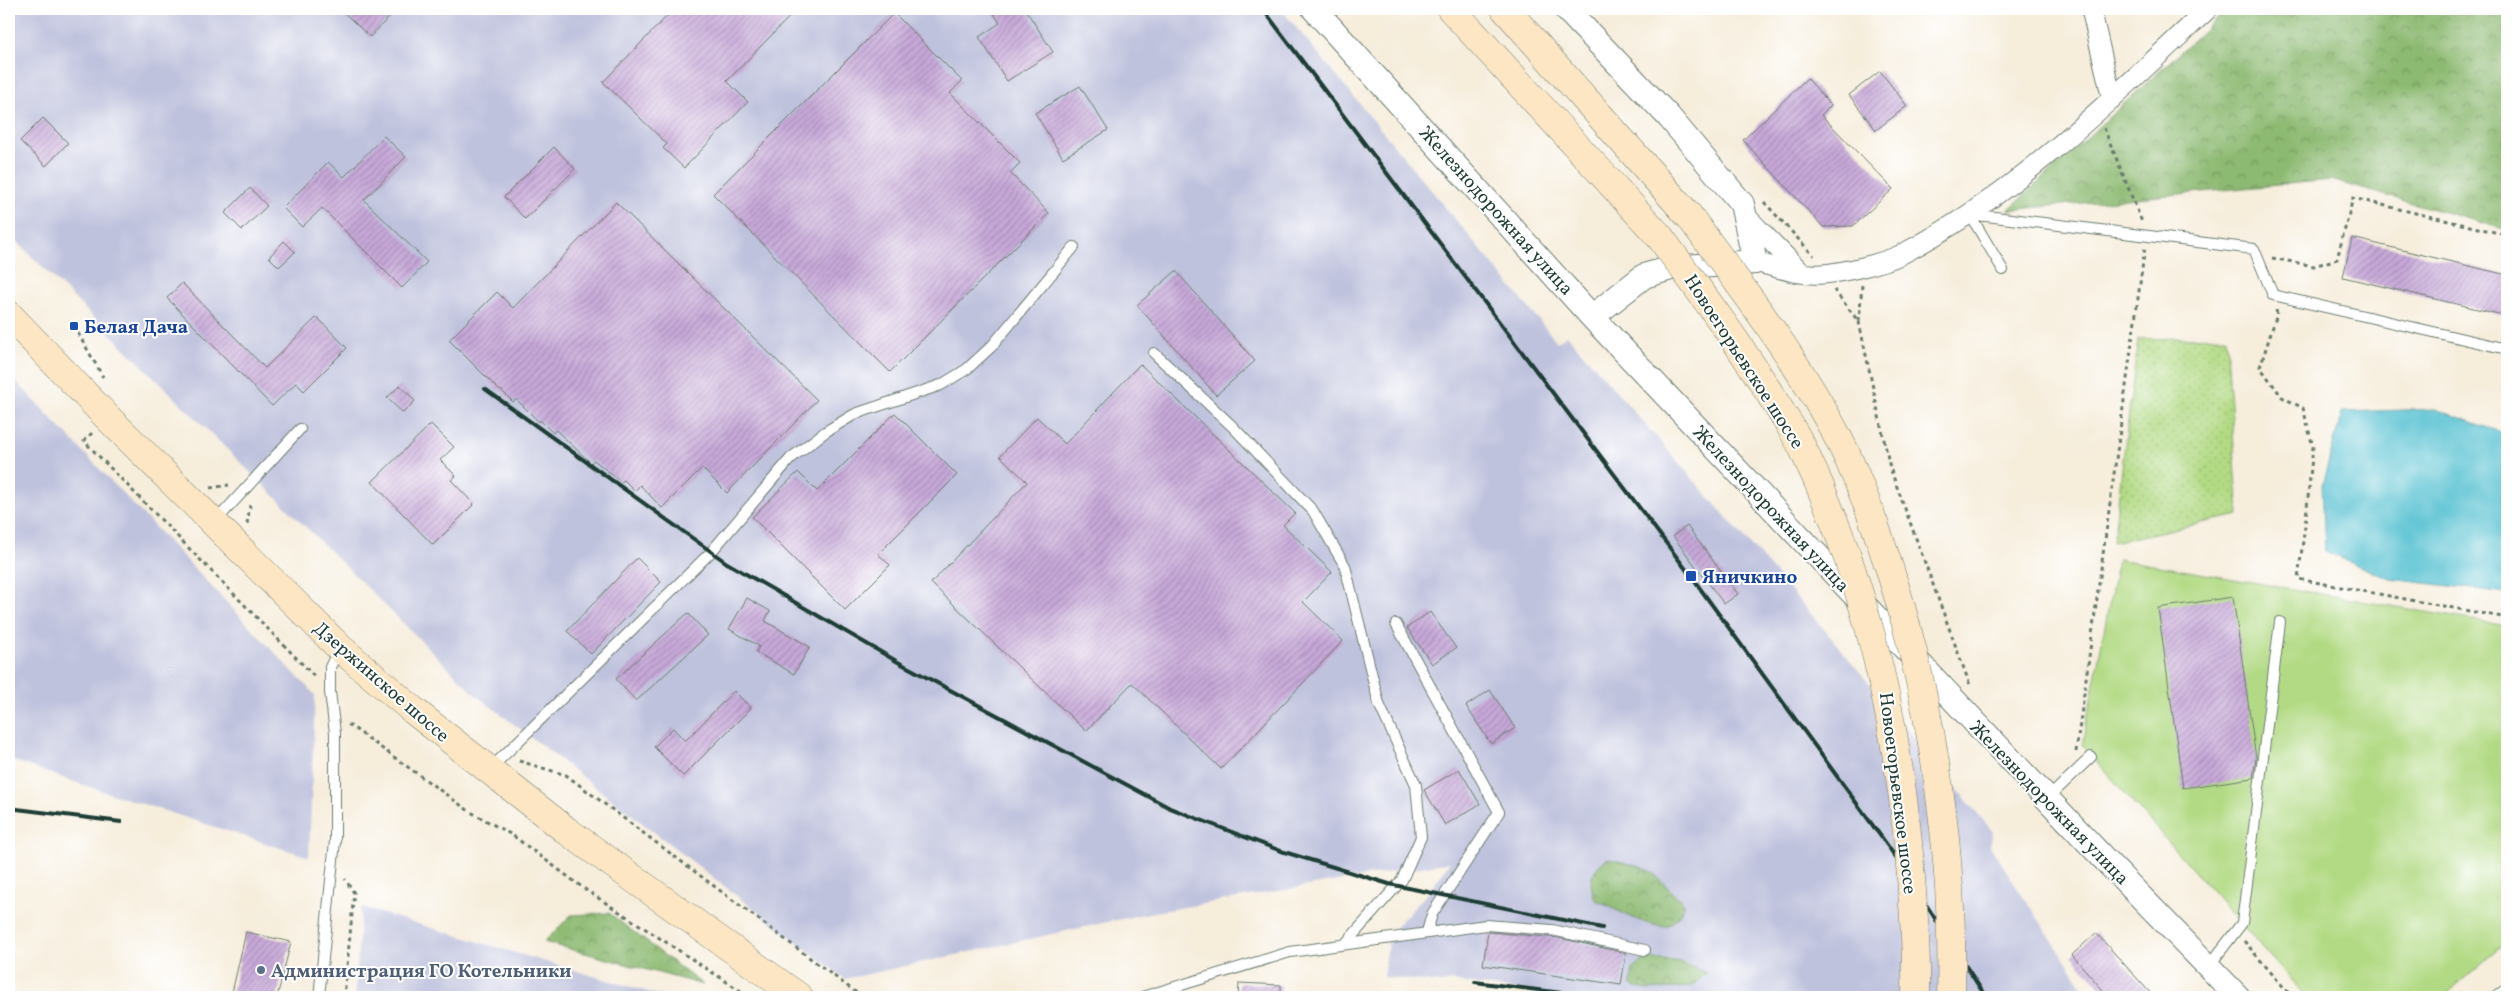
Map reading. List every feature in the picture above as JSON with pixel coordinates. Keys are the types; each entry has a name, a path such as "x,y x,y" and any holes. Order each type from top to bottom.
{"main road":[{"name":"Новоегорьевское шоссе","path":"1451,9 1660,237 1758,374 1803,447 1836,524 1857,585 1886,691 1898,758 1913,894 1916,997"},
{"name":"Новоегорьевское шоссе","path":"1505,9 1689,216 1788,354 1834,430 1870,511 1892,575 1922,683 1934,753 1949,892 1951,997"},
{"name":"Дзержинское шоссе","path":"9,314 108,418 340,648 414,711 495,763 635,882 798,997"}],"street":[{"name":"Железнодорожная улица","path":"1314,9 1592,317 2047,799 2238,997"},
{"path":"1566,9 1669,117 1742,204 1755,262"},
{"path":"2091,9 2112,99"},
{"path":"1592,317 1644,276 1671,268 1755,262 1802,273 1822,274 1863,266 1900,255 1969,214 2019,176 2112,99 2208,9"},
{"path":"1745,215 1802,273"}],"lane":[{"path":"1969,214 2254,249 2273,295 2507,349"},
{"path":"1969,214 2003,270"},
{"path":"495,763 711,552 791,458 825,432 855,414 941,385 967,370 992,346 1074,247"},
{"path":"1154,353 1232,426 1313,511 1345,566 1379,704 1416,785 1420,837 1408,869 1402,880 1345,944"},
{"path":"214,523 300,429"},
{"path":"2209,966 2242,923 2280,622"},
{"path":"1396,624 1499,812 1432,914 1427,932"},
{"path":"319,997 334,862 335,733 330,692 330,667 340,648"},
{"path":"2047,799 2091,757"},
{"path":"1142,997 1290,952 1486,925 1552,930 1645,950"},
{"path":"2498,997 2507,989"}],"path":[{"path":"2073,774 2146,236 2097,112"},
{"path":"2274,259 2314,266 2337,259 2353,198 2507,235"},
{"path":"1863,266 1859,322 1890,468 1971,687"},
{"path":"1822,274 1859,322"},
{"path":"2273,295 2277,314 2260,367 2282,397 2304,408 2312,446 2306,518 2298,579 2507,618"},
{"path":"208,488 233,485 250,505 246,526"},
{"path":"495,763 566,775 862,997"},
{"path":"334,862 354,893 344,997"},
{"path":"2236,931 2292,997"}],"shaded area":[{"path":"9,9 1281,9 1557,342 1567,335 1818,622 1993,832 1990,846 2090,997 1565,997 1451,981 1441,983 1383,977 1389,937 1399,923 1429,892 1450,862 1149,913 845,979 476,695 9,234"},
{"path":"9,374 315,695 309,857 74,782 9,759"},
{"path":"361,907 658,995 667,997 355,997"}],"green space":[{"path":"2227,9 2507,9 2507,230 2331,180 2008,210"},
{"path":"2226,337 2239,515 2113,542 2138,339"},
{"path":"2118,559 2507,626 2507,941 2443,997 2306,997 2082,745"},
{"path":"1607,858 1638,866 1652,872 1685,904 1676,919 1668,925 1652,925 1595,900 1591,881 1592,877 1597,868"},
{"path":"609,913 703,985 544,942 571,915"},
{"path":"1645,959 1677,961 1707,973 1691,987 1646,990 1631,985 1632,969"}],"water":[{"path":"2435,409 2507,434 2507,593 2390,579 2325,552 2322,485 2342,412"}],"building":[{"path":"340,9 397,9 370,37"},
{"path":"674,9 797,9 727,81 748,102 684,168 663,148 667,144 603,82"},
{"path":"991,9 1025,9 1053,52 1007,81 979,37 1000,23"},
{"path":"894,13 962,81 950,93 1020,163 1010,173 1049,213 890,372 713,194"},
{"path":"1880,71 1907,106 1876,130 1849,95"},
{"path":"1807,78 1831,105 1821,115 1893,189 1853,226 1823,227 1743,140"},
{"path":"1080,86 1108,130 1063,158 1035,113"},
{"path":"43,118 68,143 46,166 20,141"},
{"path":"384,136 406,157 364,200 427,262 402,288 322,208 302,227 283,208 328,162 344,177"},
{"path":"554,147 575,169 525,219 504,197"},
{"path":"250,188 267,206 242,230 225,213"},
{"path":"616,202 817,400 727,493 702,468 662,508 640,485 635,491 624,480 621,482 594,460 591,463 556,430 553,433 516,399 513,402 449,340 497,292 513,308"},
{"path":"2352,238 2507,275 2507,316 2343,277"},
{"path":"284,241 295,252 279,267 269,257"},
{"path":"1176,271 1255,361 1216,395 1137,305"},
{"path":"182,283 265,368 317,317 347,348 304,391 296,383 272,406 167,298"},
{"path":"1140,364 1295,513 1283,525 1332,572 1303,602 1343,641 1221,769 1132,683 1086,731 931,583 1027,482 1000,456 1037,417 1065,444"},
{"path":"400,385 415,401 403,413 387,398"},
{"path":"895,413 957,475 878,554 890,565 845,610 752,517 798,472 817,491"},
{"path":"431,424 454,447 440,460 456,476 451,480 474,504 433,545 372,482"},
{"path":"1687,526 1738,594 1724,604 1673,536"},
{"path":"637,558 661,582 591,654 567,631"},
{"path":"2233,597 2256,758 2253,778 2183,788 2158,608"},
{"path":"747,598 770,611 765,621 810,647 794,674 756,652 759,646 729,629"},
{"path":"1430,612 1456,648 1432,664 1407,628"},
{"path":"688,613 708,635 636,701 616,679"},
{"path":"1490,690 1515,728 1491,744 1466,706"},
{"path":"734,691 751,708 683,776 654,747 673,728 685,741"},
{"path":"1459,769 1480,804 1445,825 1424,790"},
{"name":"Администрация ГО Котельники","path":"246,932 291,942 277,997 231,997"},
{"path":"1488,932 1559,938 1626,953 1621,985 1483,965"},
{"path":"2096,933 2154,997 2109,997 2072,955"},
{"path":"1239,983 1281,985 1281,997 1238,997"}],"railway":[{"path":"1263,9 1691,576 1890,849 1986,997"},
{"path":"485,389 727,563 898,662 1170,808 1281,851 1389,884 1602,928"},
{"path":"9,808 121,822"},
{"path":"1475,982 1594,997"}],"place":[{"name":"Белая Дача","path":"74,326"},
{"name":"Яничкино","path":"1691,576"},
{"name":"Администрация ГО Котельники","path":"261,970"}]}
